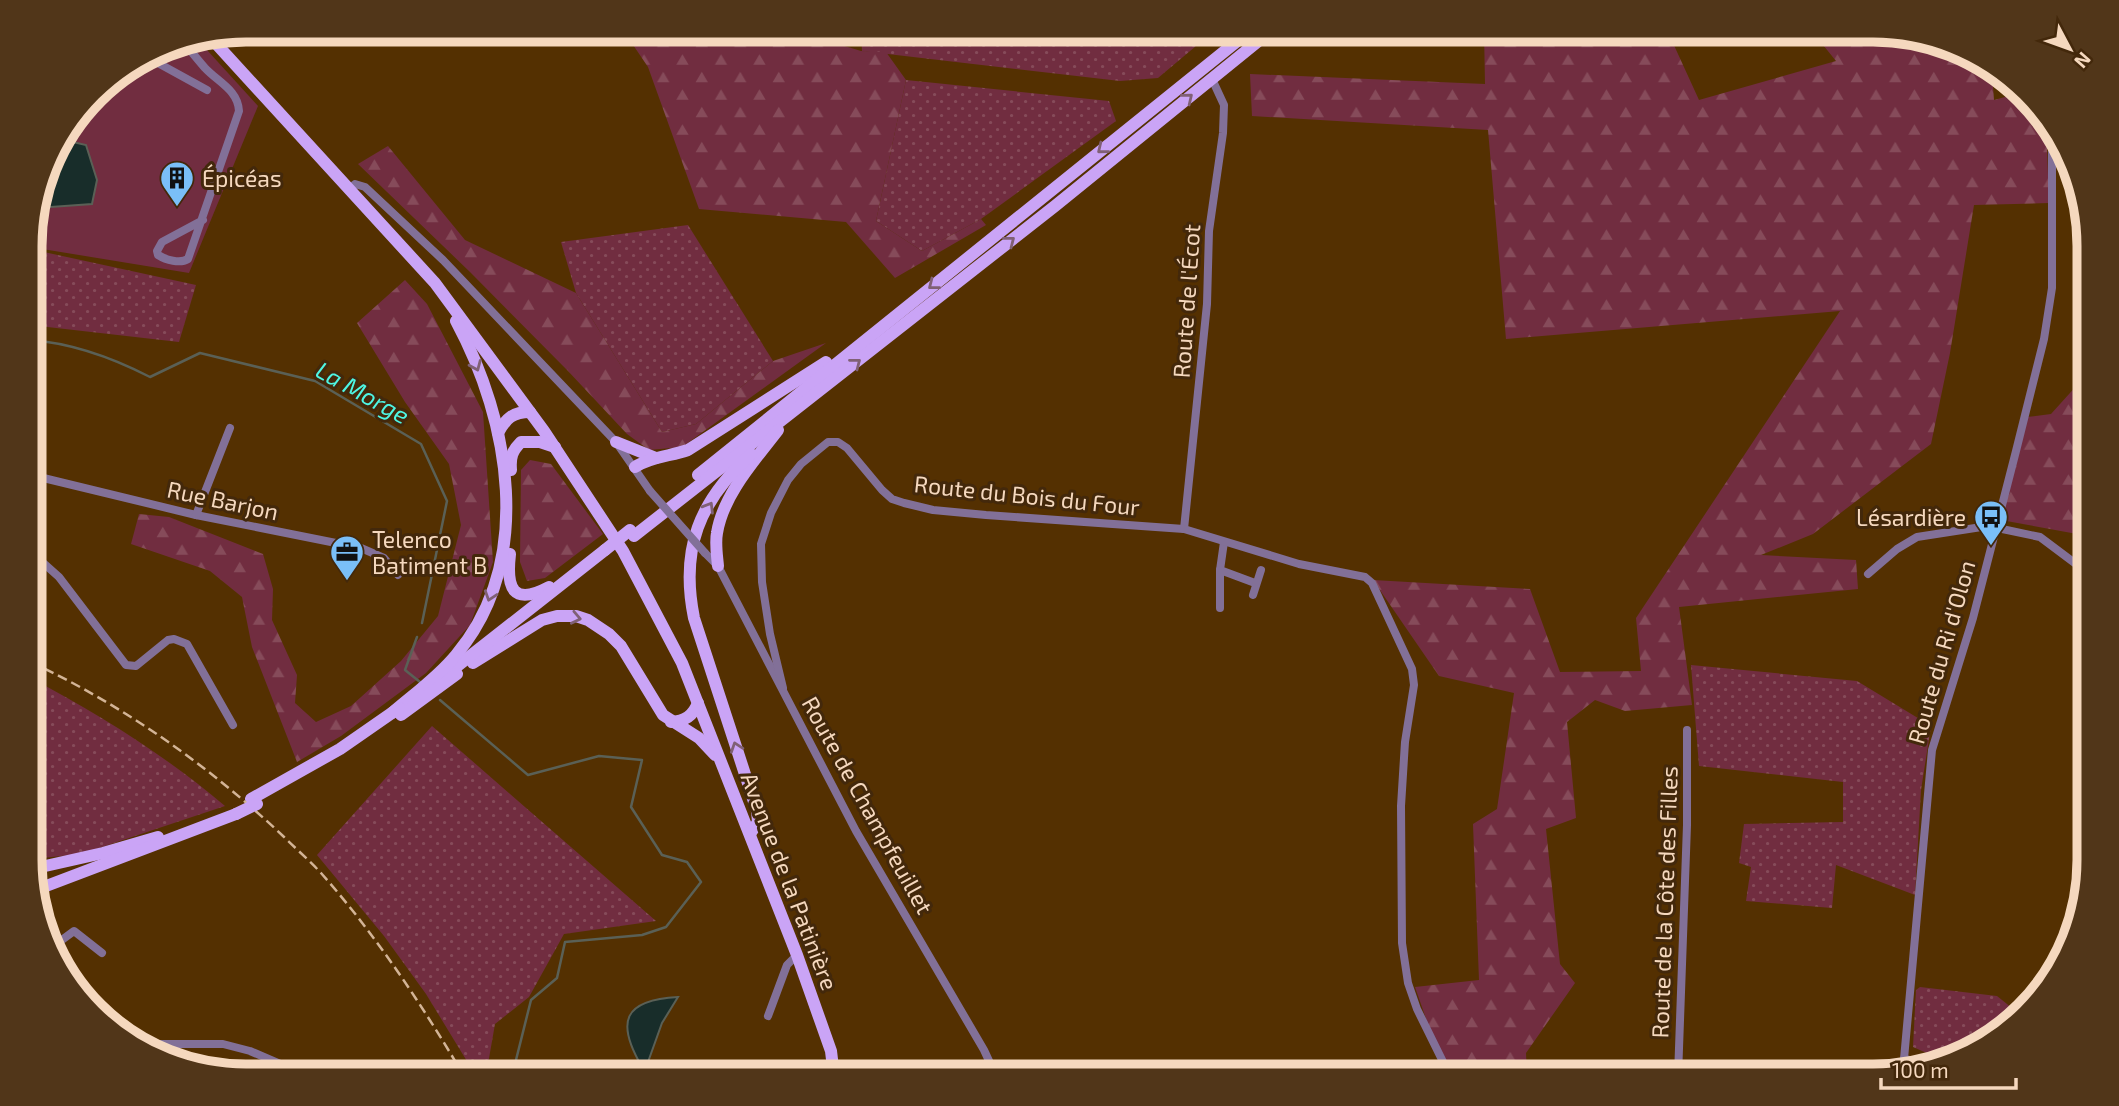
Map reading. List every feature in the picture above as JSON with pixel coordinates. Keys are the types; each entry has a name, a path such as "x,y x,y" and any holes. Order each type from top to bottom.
{"main road":[{"path":"473,663 890,319 1236,42"},
{"path":"632,533 802,405 1055,206 1257,42"},
{"path":"217,44 435,283 462,333 484,384 498,433 506,493 506,530 500,565 487,607 456,656 392,713"},
{"name":"Avenue de la Patinière","path":"435,283 555,447 623,551 682,663 797,955 831,1051 833,1064"},
{"path":"635,467 645,461 688,450 780,393 890,319"},
{"path":"750,834 758,822 757,810 694,618 688,589 688,567 696,530 705,511 741,463 802,405"},
{"path":"498,433 509,416 517,412 530,412"},
{"path":"718,566 716,535 724,510 747,471 778,429"},
{"path":"555,447 540,442 521,442 513,449 510,457 513,500 509,582 513,590 524,596 534,595 607,553"},
{"path":"616,442 640,453 660,458"},
{"path":"254,801 303,772 459,666 607,553"},
{"path":"44,887 169,841 344,755 473,663 542,620 557,616 576,616 599,626 621,646 663,715 699,738 723,764"},
{"path":"671,722 682,722 691,715 698,703"},
{"path":"43,867 103,853 233,811"},
{"path":"43,873 169,841"}],"street":[{"path":"190,50 239,101 237,121 203,220 188,259 183,262 164,259 158,255 157,251 162,242 203,220"},
{"path":"157,63 207,90"},
{"name":"Route de l'Écot","path":"1184,529 1208,304 1209,231 1223,132 1224,104 1212,79"},
{"name":"Route du Ri d'Olon","path":"1904,1059 1932,750 1973,618 2044,339 2053,288 2052,149"},
{"name":"Route de Champfeuillet","path":"350,188 355,184 365,187 435,251 616,442 650,491 718,566 856,831 990,1064"},
{"path":"196,515 230,428"},
{"name":"Route du Bois du Four","path":"783,688 770,634 762,582 761,544 771,513 788,480 801,464 828,442 838,442 847,448 882,490 892,499 904,503 933,510 986,515 1184,529 1299,564 1365,577 1372,583 1412,669 1414,685 1405,742 1401,806 1402,943 1408,983 1417,1009 1444,1064"},
{"name":"Rue Barjon","path":"42,478 196,515 361,548 384,558 398,575"},
{"path":"1868,574 1897,549 1917,537 1988,526 2039,537 2077,565"},
{"path":"1220,608 1220,570 1224,542"},
{"path":"42,562 59,577 126,665 136,666 169,640 187,644 233,725"},
{"path":"1220,570 1255,583"},
{"path":"1254,595 1255,583 1261,570"},
{"name":"Route de la Côte des Filles","path":"1678,1064 1687,825 1687,730"},
{"path":"60,942 74,931 102,953"},
{"path":"768,1016 788,965 797,955"},
{"path":"158,1044 223,1044 282,1064"},
{"path":"1904,1059 1910,1060"},
{"path":"275,1061 278,1064"}],"green space":[{"path":"631,42 831,42 861,51 886,52 906,80 876,221 922,251 981,219 986,225 895,278 846,222 699,209 648,67"},
{"path":"862,42 1201,42 1158,78 1120,81 862,51"},
{"path":"1484,42 1672,42 1699,100 1836,61 1821,42 1873,42 1926,49 1963,63 1986,76 1993,81 1994,100 2010,96 2043,133 2047,140 2049,203 1974,205 1950,353 1931,444 1813,534 1761,555 1856,560 1858,589 1679,607 1692,705 1625,711 1595,700 1567,722 1576,818 1546,829 1560,964 1575,983 1526,1053 1526,1064 1442,1064 1415,987 1479,980 1473,824 1497,809 1514,693 1439,676 1373,580 1530,589 1560,672 1641,671 1636,618 1840,311 1506,339 1488,130 1252,116 1250,74 1485,84"},
{"path":"204,47 258,106 189,273 42,249 42,233 49,193 58,168 69,144 93,112 133,76 168,58"},
{"path":"906,80 1109,101 1116,121 981,219 922,251 876,221"},
{"path":"388,146 465,240 576,293 662,432 696,424 773,361 826,343 682,447 649,450 627,434 470,272 358,164"},
{"path":"688,225 773,361 696,424 662,432 576,293 561,242"},
{"path":"42,252 196,285 179,342 42,326"},
{"path":"405,280 427,304 483,412 493,562 470,625 426,673 341,736 297,762 252,647 242,597 210,571 131,544 139,514 169,517 263,554 273,589 272,620 297,675 295,703 316,722 351,706 401,661 438,616 461,525 449,464 405,402 357,323"},
{"path":"2077,385 2077,534 2001,520 2027,417 2051,414"},
{"path":"530,460 551,464 603,534 545,578 527,581 520,562 521,470"},
{"path":"1691,665 1857,681 1931,726 1921,790 1915,895 1836,865 1832,908 1746,901 1751,867 1739,863 1744,824 1843,822 1843,782 1699,766"},
{"path":"42,684 131,737 225,806 81,854 42,858 42,764 45,761 42,759"},
{"path":"432,726 656,921 564,934 529,997 495,1024 488,1064 469,1064 426,994 384,936 317,855"},
{"path":"1920,987 1997,996 2012,1008 1986,1030 1963,1043 1931,1055 1913,1047 1916,990"}],"water":[{"path":"71,141 86,145 97,180 92,204 46,207 58,168"},
{"path":"678,997 662,1023 648,1062 640,1064 627,1025 636,1008 660,999"}],"waterway":[{"name":"La Morge","path":"42,342 92,352 150,377 200,353 315,381 421,444 447,501 422,623"},
{"name":"La Morge","path":"417,637 405,670 420,682"},
{"name":"La Morge","path":"440,700 528,775 599,756 642,760 631,807 662,855 687,862 701,882 666,927 642,935 565,942 557,978 531,1000 515,1064"}],"railway":[{"path":"42,668 132,718 195,761 307,859 379,946 457,1064"}],"place":[{"name":"Épicéas","path":"177,208"},
{"name":"Lésardière","path":"1991,547"},
{"name":"Telenco Batiment B","path":"347,582"}]}
